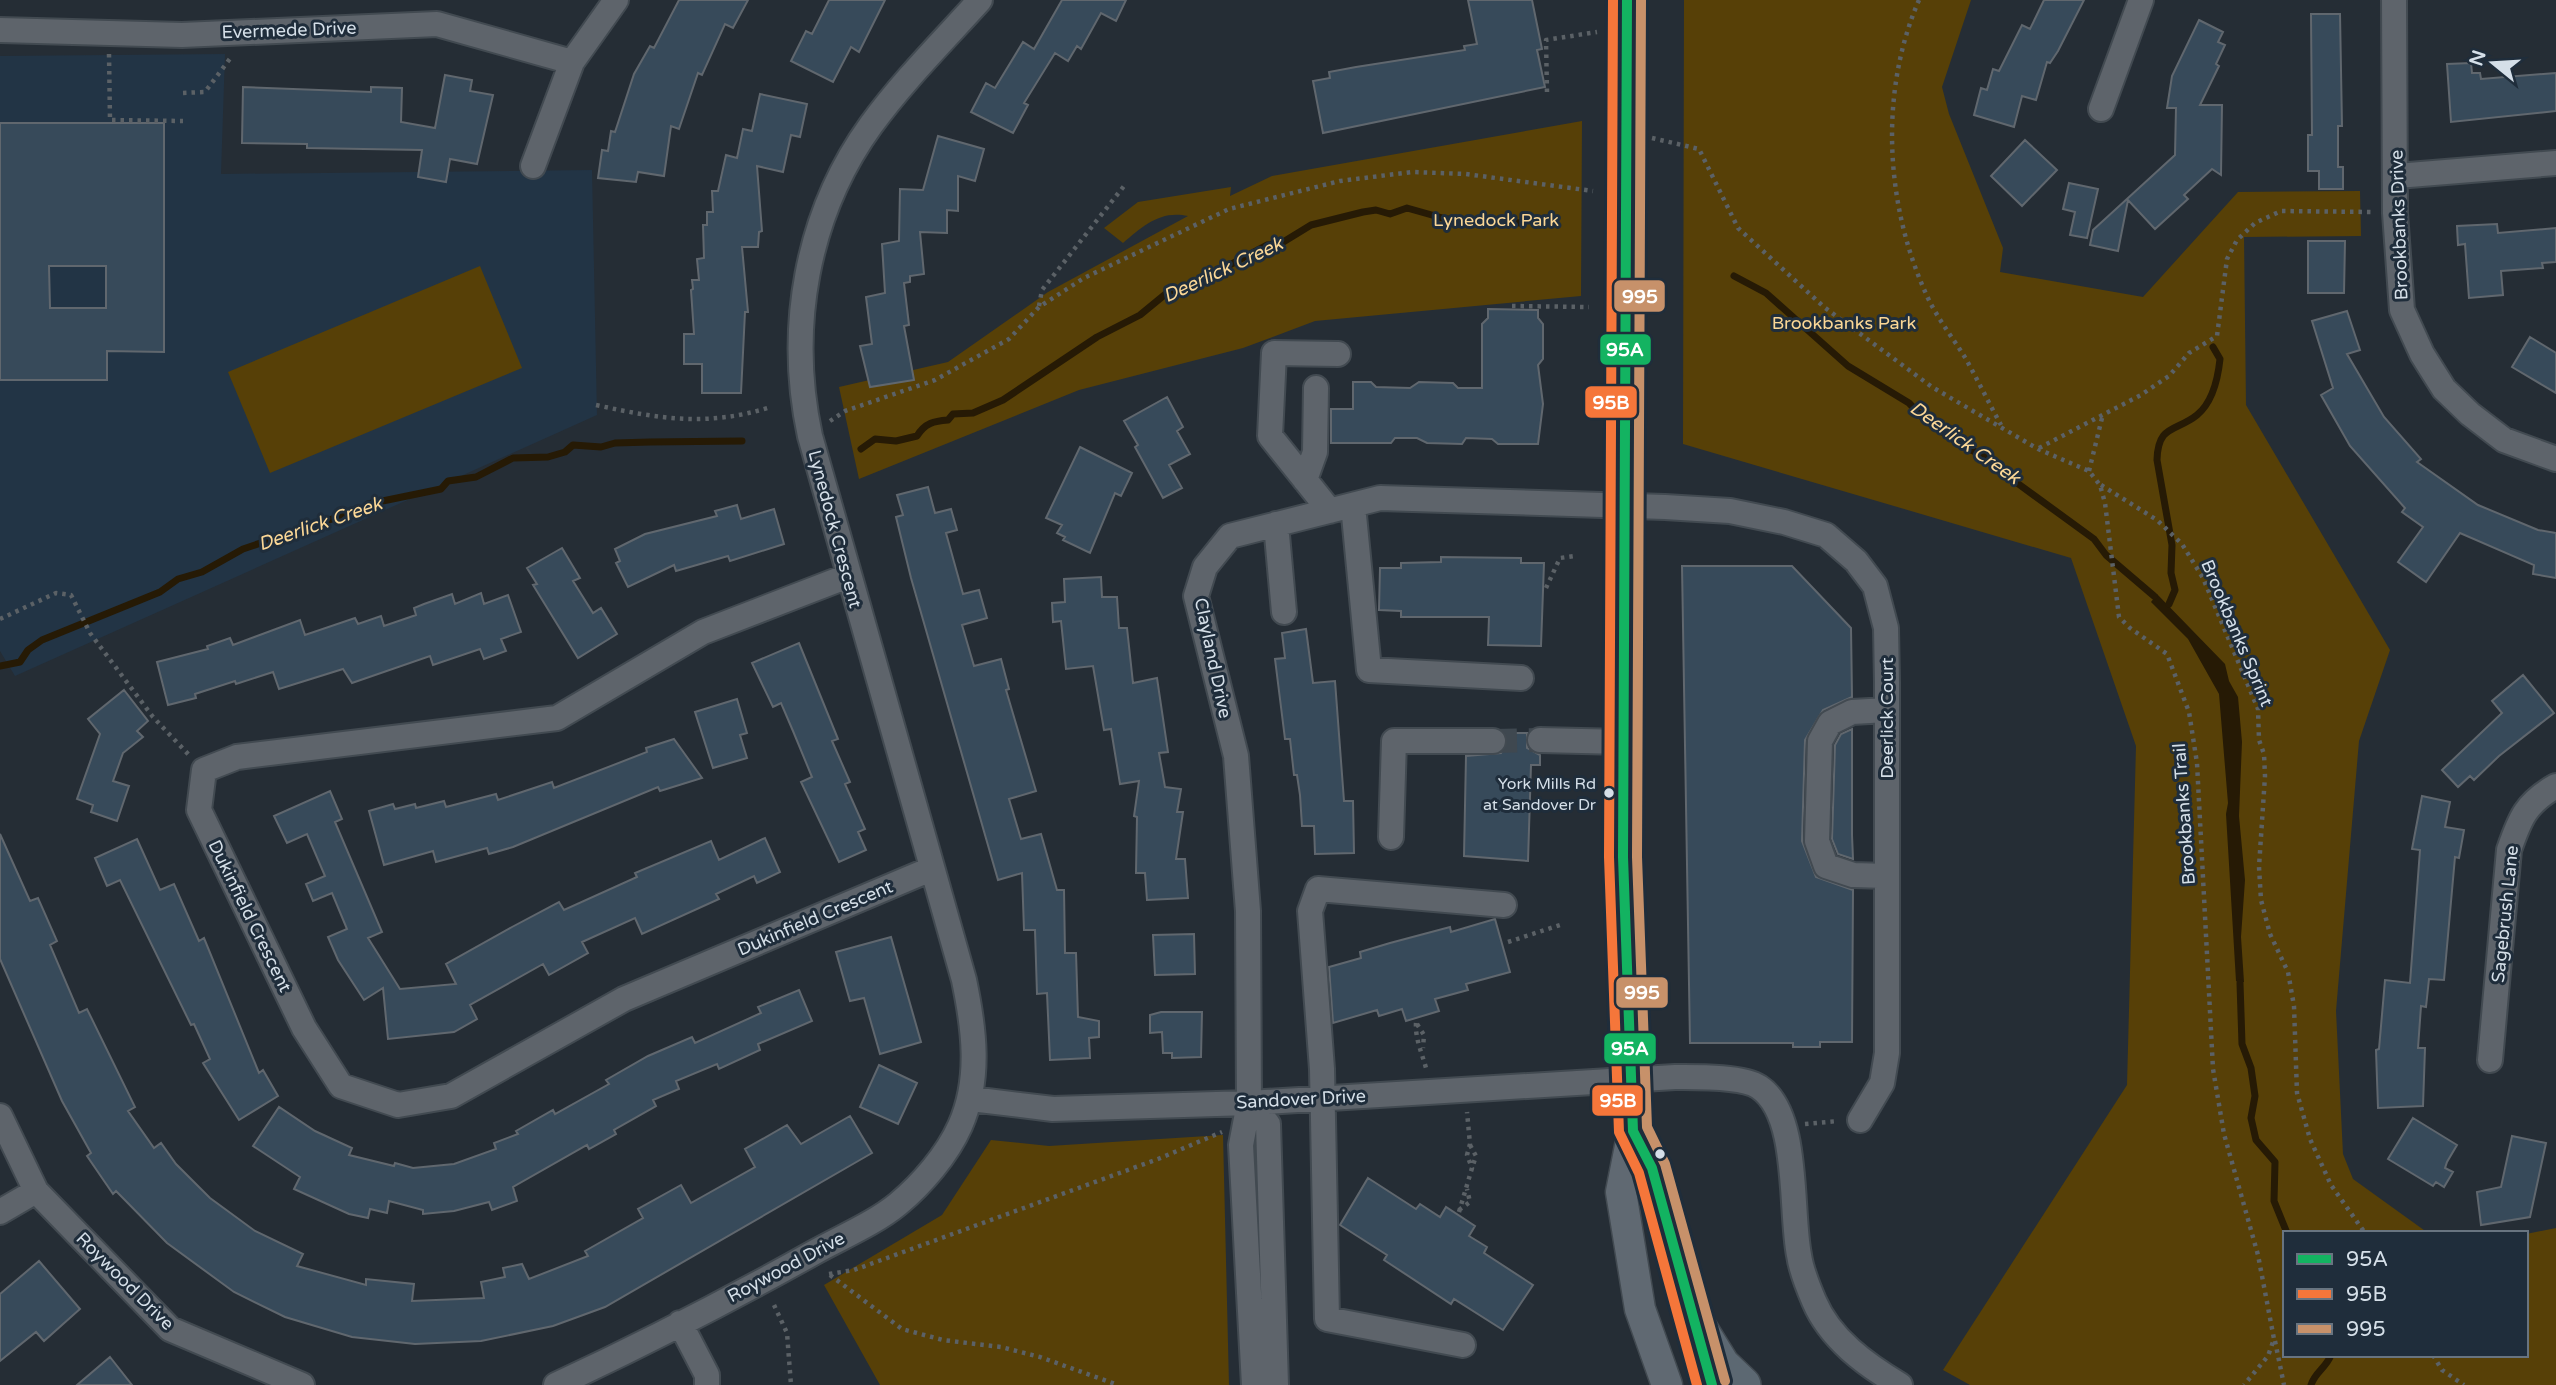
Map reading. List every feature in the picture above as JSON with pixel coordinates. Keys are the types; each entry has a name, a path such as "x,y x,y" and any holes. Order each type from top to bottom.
{"highway":[{"path":"1691,1315 1722,1365 1743,1385"}],"main road":[{"path":"1628,0 1623,857 1633,1131 1621,1192 1640,1309 1667,1385"},
{"path":"1633,1131 1651,1168 1712,1385"}],"street":[{"path":"533,166 572,62 616,0"},
{"name":"Lynedock Crescent","path":"971,1099 974,1051 972,1018 810,436 802,396 800,322 808,270 825,211 838,180 871,125 979,0"},
{"path":"2101,109 2141,0"},
{"name":"Brookbanks Drive","path":"2394,0 2397,176 2395,213 2402,310 2422,354 2437,377 2470,414 2504,440 2556,459"},
{"name":"Evermede Drive","path":"0,30 182,35 437,24 572,62"},
{"path":"2397,176 2556,163"},
{"path":"1338,354 1274,353 1270,436 1305,480 1342,508 1369,670 1521,678"},
{"path":"1305,480 1315,452 1316,388"},
{"name":"Clayland Drive","path":"1254,1385 1241,1145 1249,1103 1248,911 1236,756 1196,596 1205,567 1230,536 1380,498 1624,505"},
{"name":"Deerlick Court","path":"1624,505 1730,511 1784,522 1826,535 1856,561 1875,586 1886,628 1887,1053 1882,1083 1860,1120"},
{"path":"1276,524 1284,612"},
{"path":"204,771 237,757 557,718 703,632 848,576"},
{"path":"1887,710 1852,712 1830,723 1820,741 1817,841 1826,866 1853,875 1887,876"},
{"path":"1540,740 1623,742"},
{"path":"1391,837 1394,741 1493,741"},
{"name":"Dukinfield Crescent","path":"204,771 199,810 304,1028 341,1086 398,1105 451,1096 624,999 931,869"},
{"name":"Sagebrush Lane","path":"2490,1060 2509,850 2518,822 2534,799 2556,786"},
{"path":"1463,1345 1327,1319 1322,1098 1311,911 1318,889 1504,905"},
{"name":"Sandover Drive","path":"971,1099 1053,1109 1249,1103 1679,1077 1731,1080 1757,1085 1770,1096 1785,1126"},
{"name":"Roywood Drive","path":"556,1385 806,1257 896,1206 920,1184 960,1128 971,1099"},
{"path":"1249,1103 1268,1125 1276,1385"},
{"name":"Roywood Drive","path":"0,1116 36,1191 170,1329 302,1385"},
{"path":"1785,1126 1799,1256 1814,1303 1838,1340 1881,1374 1900,1385"},
{"path":"0,1212 36,1191"},
{"path":"680,1323 706,1375 707,1385"}],"path":[{"path":"1919,0 1911,20 1892,105 1894,189 1927,296 2002,426"},
{"path":"1547,92 1546,40 1597,32"},
{"path":"109,33 110,120 183,121"},
{"path":"183,93 205,92 233,55"},
{"name":"Brookbanks Trail","path":"1627,138 1661,138 1699,149 1738,228 1815,298 1932,387 2038,449 2089,471 2100,485 2107,522 2115,604 2119,617 2167,654 2189,712 2197,762 2213,1069 2224,1134 2258,1255 2284,1385"},
{"path":"810,436 845,411 934,380 1009,339 1039,307 1084,278 1229,209 1340,181 1412,172 1465,174 1593,191"},
{"path":"1039,307 1042,290 1124,186"},
{"path":"2038,449 2141,395 2169,376 2189,353 2217,336 2227,259 2237,240 2255,223 2281,211 2395,213"},
{"path":"1512,306 1589,307"},
{"path":"596,405 681,421 717,420 771,407"},
{"path":"2089,471 2104,413"},
{"name":"Brookbanks Sprint","path":"2100,485 2157,520 2182,544 2203,578 2258,709 2259,740 2264,754 2265,776 2259,867 2261,900 2270,934 2288,972 2294,1006 2297,1093 2310,1139 2331,1185 2364,1231"},
{"path":"1546,588 1560,558 1574,556"},
{"path":"0,619 56,593 71,595 90,633 153,718 204,771"},
{"path":"1508,942 1563,925"},
{"path":"1422,1050 1424,1035 1416,1023 1415,1037 1422,1050 1432,1091"},
{"path":"1465,1090 1470,1144 1476,1156 1459,1211 1470,1202 1467,1188"},
{"path":"1785,1126 1860,1120"},
{"path":"829,1274 853,1270 1158,1159 1230,1129"},
{"path":"1470,1144 1466,1155 1472,1168"},
{"path":"806,1257 902,1329 943,1340 1001,1347 1040,1357 1118,1385"},
{"path":"774,1306 788,1333 791,1385"},
{"path":"2244,1385 2268,1356 2274,1339"},
{"path":"2434,1357 2442,1370 2464,1385"}],"shaded area":[{"path":"225,54 221,174 592,170 597,415 15,676 0,651 0,56"},
{"path":"2157,594 2225,664 2229,681 2238,697 2242,742 2239,816 2245,880 2241,937 2244,982 2240,983 2236,981 2226,814 2228,803 2219,694 2188,639 2151,602"}],"green space":[{"name":"Brookbanks Park","path":"1684,0 1971,0 1942,87 1949,114 2003,248 2000,272 2143,297 2238,192 2360,191 2361,236 2244,237 2246,405 2390,650 2359,741 2336,1011 2343,1154 2353,1179 2425,1231 2283,1231 2283,1357 2528,1357 2528,1234 2556,1228 2556,1385 1970,1385 1943,1370 2127,1085 2136,746 2071,558 1683,444"},
{"name":"Lynedock Park","path":"1582,121 1581,296 1315,321 1243,348 1079,390 859,479 839,387 948,362 1048,292 1188,216 1160,217 1123,243 1104,228 1138,202 1231,187 1230,196 1272,176"},
{"path":"480,266 522,368 270,473 228,372"},
{"path":"1223,1135 1229,1385 880,1385 824,1285 942,1215 991,1140 1049,1146"}],"building":[{"path":"679,0 748,0 733,28 725,24 702,75 698,73 679,129 671,126 664,176 638,172 636,182 598,178 602,150 608,151 611,131 615,132 634,74 650,46 654,48"},
{"path":"829,0 885,0 859,52 851,47 833,82 791,61 806,31 812,34"},
{"path":"1062,0 1126,0 1116,21 1101,13 1081,49 1077,46 1068,61 1055,53 1024,103 1028,105 1013,133 971,112 986,83 995,88 1023,42 1034,49"},
{"path":"1468,0 1532,0 1542,49 1537,50 1545,87 1323,133 1313,81 1330,78 1329,72 1465,50 1464,46 1477,44"},
{"path":"2044,0 2084,0 2058,51 2050,63 2047,62 2036,100 2022,96 2014,127 1974,115 1981,88 1987,90 1993,69 1999,71 2022,25 2030,29"},
{"path":"2311,14 2340,14 2342,126 2338,126 2338,167 2343,167 2343,189 2319,189 2319,171 2308,171 2308,135 2312,135"},
{"path":"2199,20 2223,32 2218,42 2225,45 2216,64 2219,66 2200,105 2222,105 2221,175 2212,169 2184,195 2188,199 2155,229 2128,200 2118,251 2090,245 2093,230 2175,155 2176,108 2167,108 2172,76"},
{"path":"2471,63 2472,73 2480,73 2481,79 2556,73 2556,111 2451,122 2447,64"},
{"path":"445,75 472,80 470,91 493,95 477,164 450,159 446,182 418,177 422,150 307,148 307,144 242,143 243,87 371,92 371,87 402,88 401,122 435,128"},
{"path":"760,94 807,104 800,137 791,135 783,172 757,166 762,231 759,232 758,247 742,247 748,312 745,312 741,393 702,393 702,364 684,364 684,334 694,334 692,280 699,280 697,259 704,258 703,225 707,225 707,212 713,212 712,191 718,191 726,155 737,158 743,129 752,131"},
{"path":"0,123 164,123 164,352 107,351 107,380 0,380","holes":["49,266 106,266 106,308 50,308"]},
{"path":"938,136 984,149 975,181 958,176 958,211 947,210 947,233 920,232 924,274 910,276 910,282 904,283 909,325 904,326 914,380 870,387 860,346 872,344 866,297 885,293 882,244 899,241 900,189 923,190"},
{"path":"2025,140 2057,170 2022,206 1991,176"},
{"path":"2069,183 2098,189 2087,238 2070,235 2075,212 2063,209"},
{"path":"2497,224 2498,233 2556,228 2556,262 2542,263 2543,268 2501,271 2503,295 2469,298 2465,244 2458,245 2457,226"},
{"path":"2308,241 2345,241 2344,293 2308,293"},
{"path":"1488,309 1538,310 1538,318 1543,324 1543,359 1538,365 1543,404 1538,444 1498,444 1492,439 1466,438 1462,444 1427,443 1417,438 1395,438 1391,443 1331,443 1331,409 1353,409 1353,382 1371,382 1376,387 1410,388 1419,382 1453,383 1458,388 1482,388 1482,324 1488,318"},
{"path":"2347,311 2360,350 2347,354 2384,417 2421,459 2417,462 2478,505 2538,530 2556,533 2556,578 2533,574 2534,565 2460,533 2426,582 2398,562 2423,527 2402,512 2405,508 2350,446 2321,395 2333,388 2312,321"},
{"path":"2530,337 2556,353 2556,393 2512,367"},
{"path":"1167,397 1183,427 1177,431 1190,454 1169,465 1182,488 1163,498 1124,421"},
{"path":"1080,447 1132,473 1121,496 1115,493 1090,553 1063,540 1065,537 1057,533 1062,525 1046,518"},
{"path":"928,487 935,513 951,509 957,530 946,533 963,594 979,590 987,618 962,625 974,666 1001,659 1009,689 1006,690 1036,791 1009,799 1021,839 1041,834 1057,890 1064,890 1065,953 1076,953 1078,1017 1099,1021 1099,1037 1089,1038 1090,1058 1050,1060 1047,993 1037,994 1035,930 1024,930 1022,873 998,880 911,578 896,517 903,515 897,495"},
{"path":"737,505 741,519 774,509 784,544 730,561 728,556 676,571 674,565 628,587 616,563 620,561 615,549 645,534 717,516 715,511"},
{"path":"562,548 580,578 573,581 593,613 601,608 617,634 578,658 533,585 537,584 527,568"},
{"path":"1441,557 1521,558 1521,563 1544,563 1541,646 1488,645 1489,617 1401,617 1401,611 1379,610 1380,568 1401,568 1401,563 1441,562"},
{"path":"1682,566 1792,566 1851,628 1852,697 1823,710 1805,740 1802,841 1816,877 1853,890 1852,1042 1820,1042 1820,1047 1793,1047 1793,1043 1690,1043"},
{"path":"1101,577 1102,597 1117,597 1119,628 1127,628 1133,683 1157,678 1168,752 1159,753 1165,787 1181,789 1177,812 1183,812 1176,859 1185,859 1188,898 1147,900 1145,873 1136,873 1137,817 1134,816 1139,781 1120,784 1111,729 1104,730 1093,666 1066,669 1061,621 1053,622 1052,603 1065,602 1064,579"},
{"path":"481,593 484,604 508,595 521,632 501,639 506,651 484,659 480,649 433,665 430,656 352,683 343,669 279,689 273,672 236,684 235,681 195,694 196,698 168,705 157,662 208,649 207,646 230,638 233,645 300,620 305,635 355,618 358,624 381,616 384,626 416,615 414,608 452,594 455,604"},
{"path":"1306,629 1313,683 1335,681 1344,801 1353,801 1354,853 1315,854 1314,826 1302,826 1297,775 1294,775 1290,739 1285,739 1275,659 1285,658 1282,633"},
{"path":"799,643 838,739 832,741 850,782 845,784 865,829 858,832 866,850 839,862 801,782 812,777 781,703 773,707 752,663"},
{"path":"2523,675 2554,713 2499,756 2474,780 2470,776 2458,787 2442,770 2502,713 2492,701"},
{"path":"124,690 148,721 137,731 143,737 123,753 113,781 129,786 117,821 91,812 93,805 77,799 100,734 88,719"},
{"path":"737,699 747,733 740,735 747,758 713,768 695,712"},
{"path":"1852,729 1853,859 1838,854 1832,839 1835,745 1841,734"},
{"path":"1505,733 1527,733 1527,748 1540,755 1540,765 1531,765 1528,861 1464,856 1466,756 1501,753 1508,742"},
{"path":"674,739 702,778 660,791 658,787 513,847 489,854 487,848 436,862 433,851 384,865 369,811 393,804 395,809 415,804 416,808 444,801 446,807 496,794 498,800 552,782 554,788 647,752 646,748"},
{"path":"330,791 342,819 335,822 382,932 368,938 400,989 456,984 446,964 559,902 564,910 637,877 635,873 711,841 719,860 765,838 780,872 757,883 754,876 716,894 719,899 642,934 635,918 582,942 588,953 549,975 543,964 470,1005 477,1019 454,1032 388,1039 383,988 364,1000 338,960 328,937 347,929 332,893 313,901 306,884 325,876 307,834 287,843 274,816"},
{"path":"2422,796 2450,802 2445,827 2464,830 2459,858 2455,857 2444,980 2429,979 2426,1007 2421,1006 2418,1048 2425,1048 2423,1106 2378,1108 2376,1050 2379,1049 2385,980 2410,983 2420,850 2412,849"},
{"path":"0,834 30,901 38,898 57,941 50,945 79,1013 87,1009 135,1107 128,1111 154,1148 161,1143 176,1164 210,1198 255,1231 303,1254 297,1266 366,1285 366,1279 414,1284 412,1301 484,1298 481,1282 505,1277 503,1268 522,1264 529,1279 588,1256 585,1251 643,1218 638,1209 681,1185 691,1203 755,1167 745,1149 787,1125 801,1144 850,1116 872,1153 605,1307 553,1326 481,1341 415,1344 352,1337 285,1317 234,1292 167,1243 116,1191 113,1194 87,1156 91,1153 62,1101 0,959"},
{"path":"137,839 160,890 174,884 199,941 204,938 259,1073 263,1070 278,1096 239,1120 203,1063 210,1059 120,880 107,886 95,858"},
{"path":"1495,919 1510,972 1466,984 1468,990 1435,999 1439,1011 1406,1021 1402,1009 1379,1016 1377,1010 1333,1023 1329,967 1361,958 1360,952 1390,943 1450,927 1451,932"},
{"path":"1194,934 1195,974 1155,975 1153,935"},
{"path":"891,937 921,1042 880,1054 864,998 850,1001 836,952"},
{"path":"799,990 812,1021 758,1044 760,1050 719,1069 717,1064 676,1081 679,1089 653,1100 656,1106 614,1130 616,1134 589,1149 587,1145 513,1187 517,1201 492,1210 489,1202 454,1211 423,1214 423,1210 389,1201 387,1213 370,1209 368,1218 349,1214 294,1189 300,1177 253,1146 279,1107 315,1131 352,1148 349,1155 413,1168 454,1164 496,1149 494,1143 518,1134 516,1131 553,1110 555,1114 609,1084 606,1080 648,1056 692,1037 695,1043 761,1013 758,1007"},
{"path":"1161,1012 1202,1012 1201,1057 1172,1058 1172,1053 1163,1053 1162,1032 1150,1033 1150,1015"},
{"path":"879,1065 917,1083 898,1124 860,1107"},
{"path":"2413,1118 2457,1145 2445,1168 2453,1172 2444,1187 2436,1182 2433,1186 2388,1159"},
{"path":"2512,1136 2546,1143 2530,1217 2481,1225 2477,1192 2501,1187"},
{"path":"1368,1178 1416,1209 1420,1204 1440,1217 1446,1207 1475,1226 1469,1236 1487,1247 1484,1253 1533,1285 1503,1330 1454,1299 1451,1304 1384,1260 1387,1255 1340,1225"},
{"path":"39,1261 80,1309 44,1341 36,1332 0,1361 0,1294"},
{"path":"110,1357 132,1385 77,1385"}],"waterway":[{"name":"Deerlick Creek","path":"861,449 875,439 896,441 917,436 923,428 948,420 953,414 973,413 1003,400 1097,337 1140,315 1168,292 1198,282 1267,245 1280,244 1311,225 1363,212 1376,210 1390,214 1407,208 1446,219 1520,223 1529,218 1536,221"},
{"name":"Deerlick Creek","path":"1734,276 1766,293 1848,366 1909,403 1924,419 1961,445 1996,462 2013,480 2094,539 2106,555 2154,596"},
{"path":"2169,604 2175,590 2171,573 2172,545 2157,460 2158,448 2169,430 2197,415 2211,397 2220,359 2213,347"},
{"name":"Deerlick Creek","path":"0,666 20,662 28,650 42,640 160,592 178,579 202,572 243,549 335,518 363,513 368,504 441,489 448,481 476,477 513,458 548,457 565,452 573,445 601,447 615,443 742,441"},
{"name":"Deerlick Creek","path":"2240,983 2242,1044 2251,1068 2255,1096 2251,1118 2256,1140 2275,1162 2274,1201 2286,1231"},
{"name":"Deerlick Creek","path":"2311,1385 2330,1357"}],"tunnel":[{"path":"1493,741 1540,740"}],"transit line":[{"name":"95B","path":"1613,0 1609,857 1619,1132 1639,1173 1697,1385"},
{"name":"95A","path":"1627,0 1623,857 1633,1131 1652,1168 1712,1385"},
{"name":"995","path":"1641,0 1637,857 1647,1127 1665,1164 1725,1381"}],"place":[{"name":"York Mills Rd at Sandover Dr","path":"1609,793"}]}
